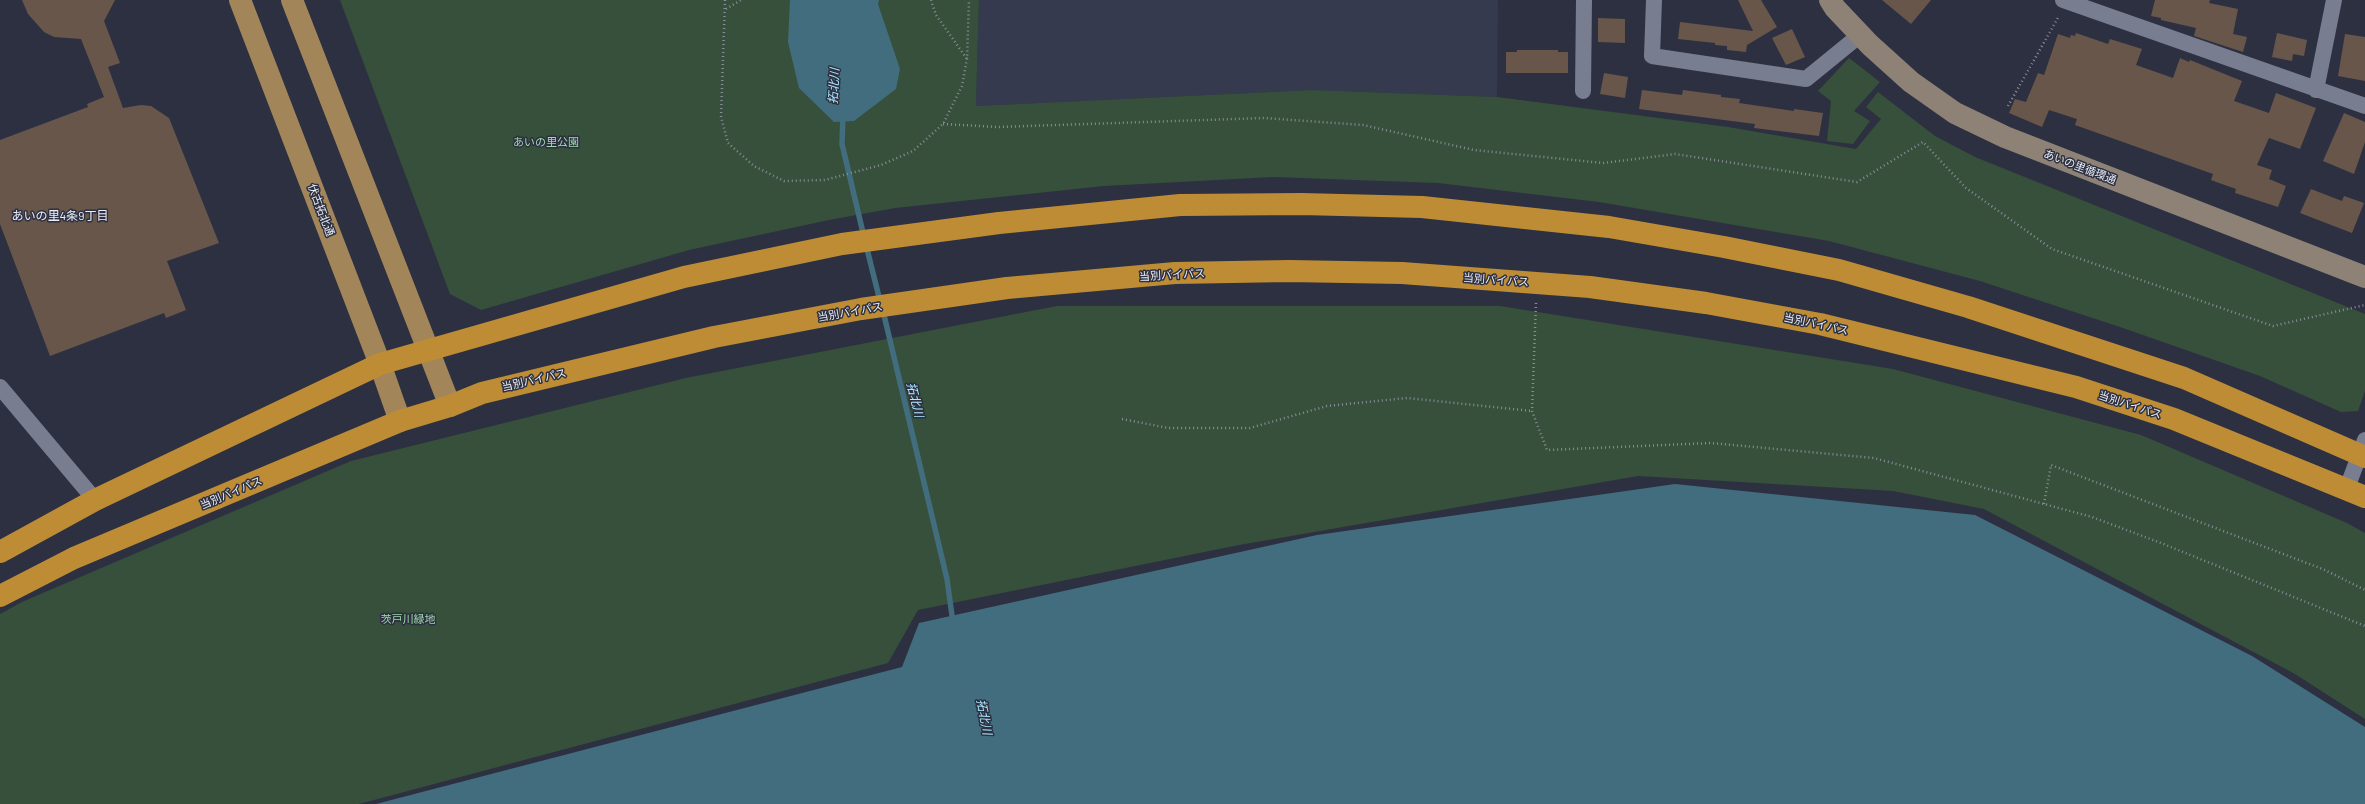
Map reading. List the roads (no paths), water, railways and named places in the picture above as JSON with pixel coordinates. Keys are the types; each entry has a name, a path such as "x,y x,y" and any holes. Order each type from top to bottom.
{"highway":[{"path":"0,552 94,500 380,364 684,277 853,243 998,223 1180,205 1301,204 1422,207 1609,227 1724,247 1839,270 1968,306 2184,378 2363,451"},
{"name":"当別バイパス","path":"0,596 74,558 400,422 450,406 482,393 706,339 869,308 1006,288 1175,273 1289,271 1402,273 1590,287 1706,303 1820,324 1976,361 2076,387 2174,419 2356,493"}],"main road":[{"name":"伏古拓北通","path":"240,0 380,364 400,422"},
{"path":"292,0 427,351 450,406"}],"street":[{"path":"1583,91 1584,0"},
{"path":"1654,0 1652,56 1806,79 1860,35"},
{"name":"あいの里循環通","path":"1830,0 1860,35 1911,82 1955,113 1997,134 2365,277"},
{"path":"2316,90 2334,0"},
{"path":"2063,4 2365,106"},
{"path":"0,387 94,500"},
{"path":"2356,493 2363,451"}],"water":[{"path":"790,0 879,0 878,4 900,69 896,89 854,121 834,122 799,88 788,42"},
{"path":"1675,484 1975,515 2252,656 2365,727 2365,804 376,804 902,667 919,623 1317,535"}],"waterway":[{"name":"拓北川","path":"843,114 842,144 864,237"},
{"name":"拓北川","path":"866,245 880,301"},
{"name":"拓北川","path":"883,311 947,579 953,623"}],"district":[{"name":"あいの里4条9丁目","path":"60,216"}],"park label":[{"name":"あいの里公園","path":"546,142"},
{"name":"茨戸川緑地","path":"408,619"}]}
